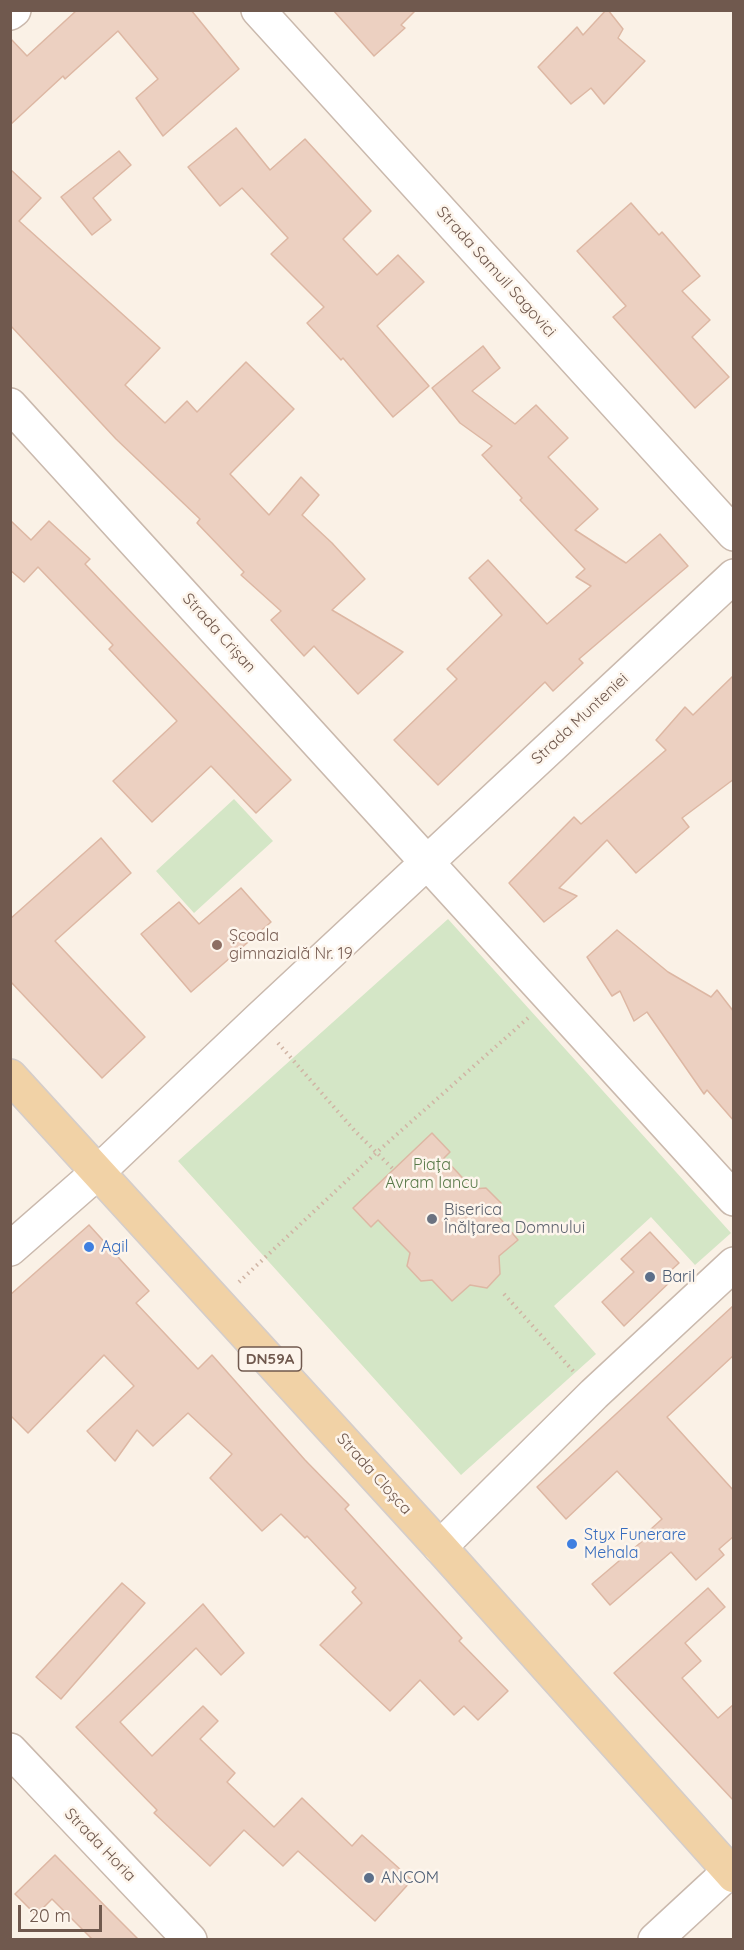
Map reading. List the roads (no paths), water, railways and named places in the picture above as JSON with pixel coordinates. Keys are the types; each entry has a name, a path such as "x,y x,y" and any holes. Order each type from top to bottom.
{"main road":[{"name":"Strada Cloșca","path":"10,1076 218,1302 732,1872"}],"street":[{"path":"10,14 14,10"},
{"name":"Strada Samuil Sagovici","path":"258,10 734,534"},
{"name":"Strada Crișan","path":"10,405 428,861"},
{"name":"Strada Munteniei","path":"428,861 734,576"},
{"path":"10,1250 98,1172 428,861 734,1199"},
{"path":"440,1547 594,1394 734,1264"},
{"name":"Strada Horia","path":"10,1750 190,1940"},
{"path":"655,1940 732,1872"}],"place":[{"name":"Școala gimnazială Nr. 19","path":"217,945"},
{"name":"Biserica Înălțarea Domnului","path":"432,1219"},
{"name":"Agil","path":"89,1247"},
{"name":"Baril","path":"650,1277"},
{"name":"Styx Funerare Mehala","path":"572,1544"},
{"name":"ANCOM","path":"369,1878"}],"park label":[{"name":"Piața Avram Iancu","path":"432,1174"}]}
